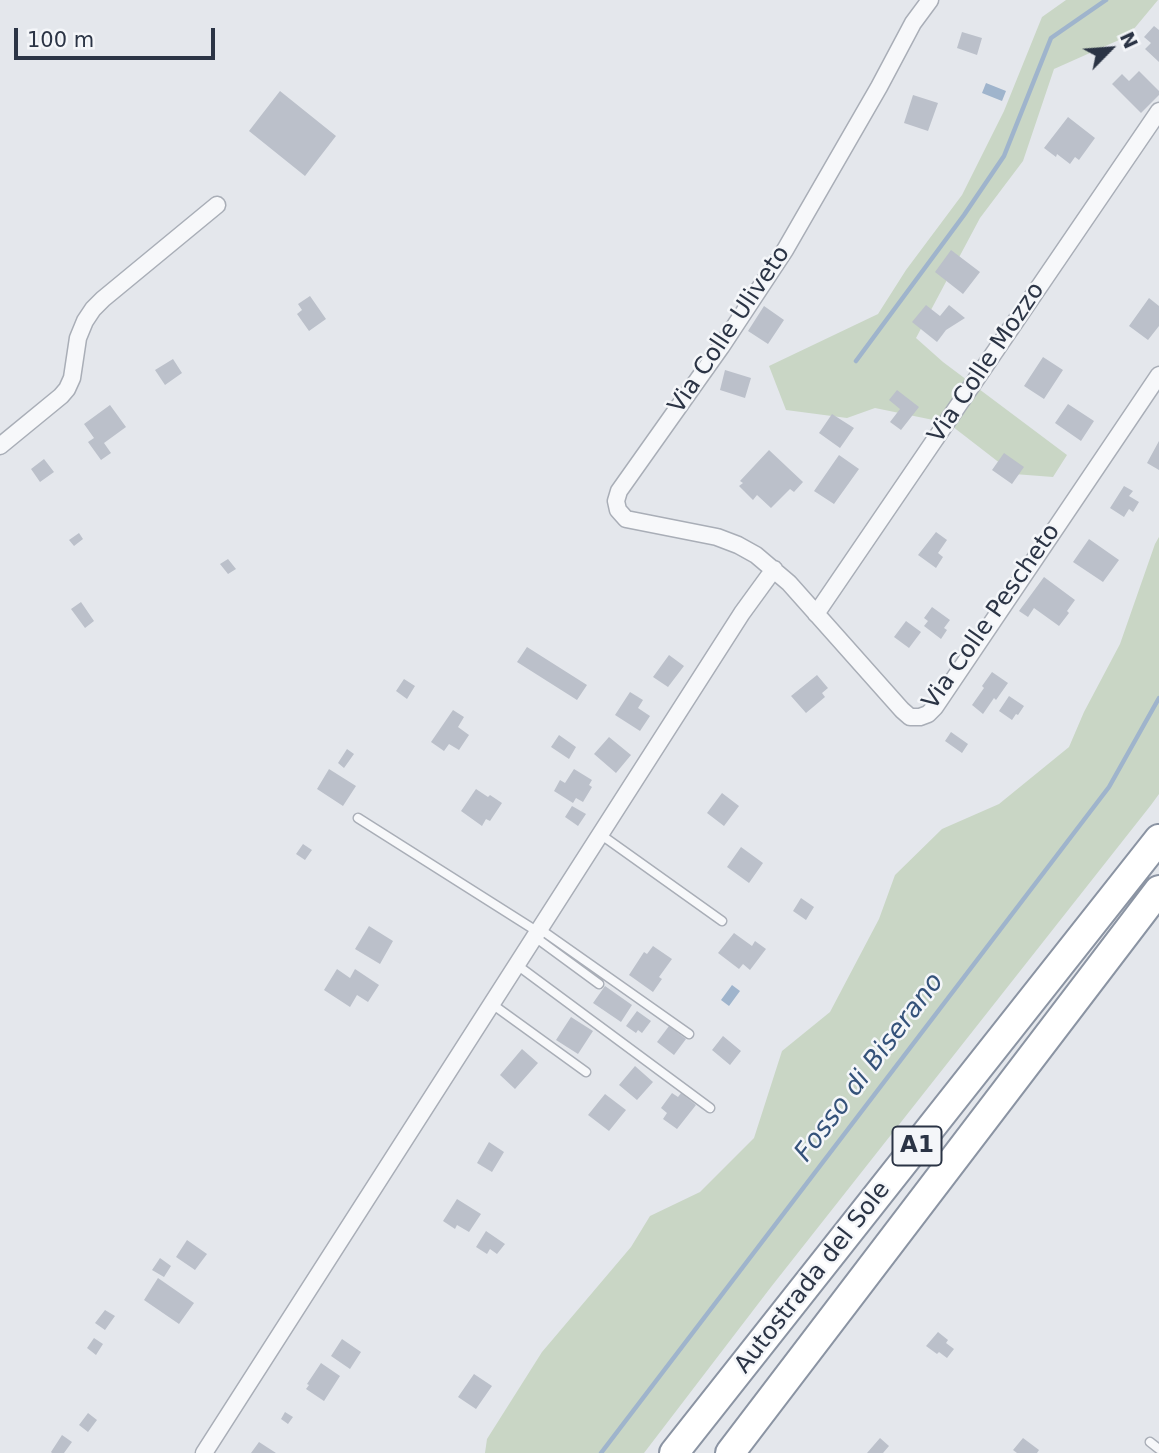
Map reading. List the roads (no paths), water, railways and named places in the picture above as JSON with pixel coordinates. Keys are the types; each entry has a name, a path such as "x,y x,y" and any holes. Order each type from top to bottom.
{"highway":[{"name":"Autostrada del Sole","path":"674,1453 1159,839"},
{"name":"Autostrada del Sole","path":"730,1453 1159,890"}],"street":[{"name":"Via Colle Uliveto","path":"774,569 747,550 717,537 626,519 618,510 617,496 785,250 913,23 930,0"},
{"name":"Via Colle Mozzo","path":"816,614 1159,111"},
{"path":"0,446 67,389 73,373 80,330 93,309 217,205"},
{"name":"Via Colle Pescheto","path":"774,569 904,713 913,718 928,714 1159,375"},
{"path":"204,1453 742,613 774,569"}],"lane":[{"path":"358,818 690,1034"},
{"path":"600,834 722,921"},
{"path":"537,933 599,984"},
{"path":"517,965 710,1108"},
{"path":"491,1004 586,1072"},
{"path":"1150,1442 1159,1449"}],"water":[{"path":"986,83 1006,91 1002,101 982,93"},
{"path":"732,985 740,991 729,1006 721,1000"}],"waterway":[{"path":"856,361 964,215 1004,156 1051,38 1106,0"},
{"name":"Fosso di Biserano","path":"601,1453 1109,787 1159,698"}]}
